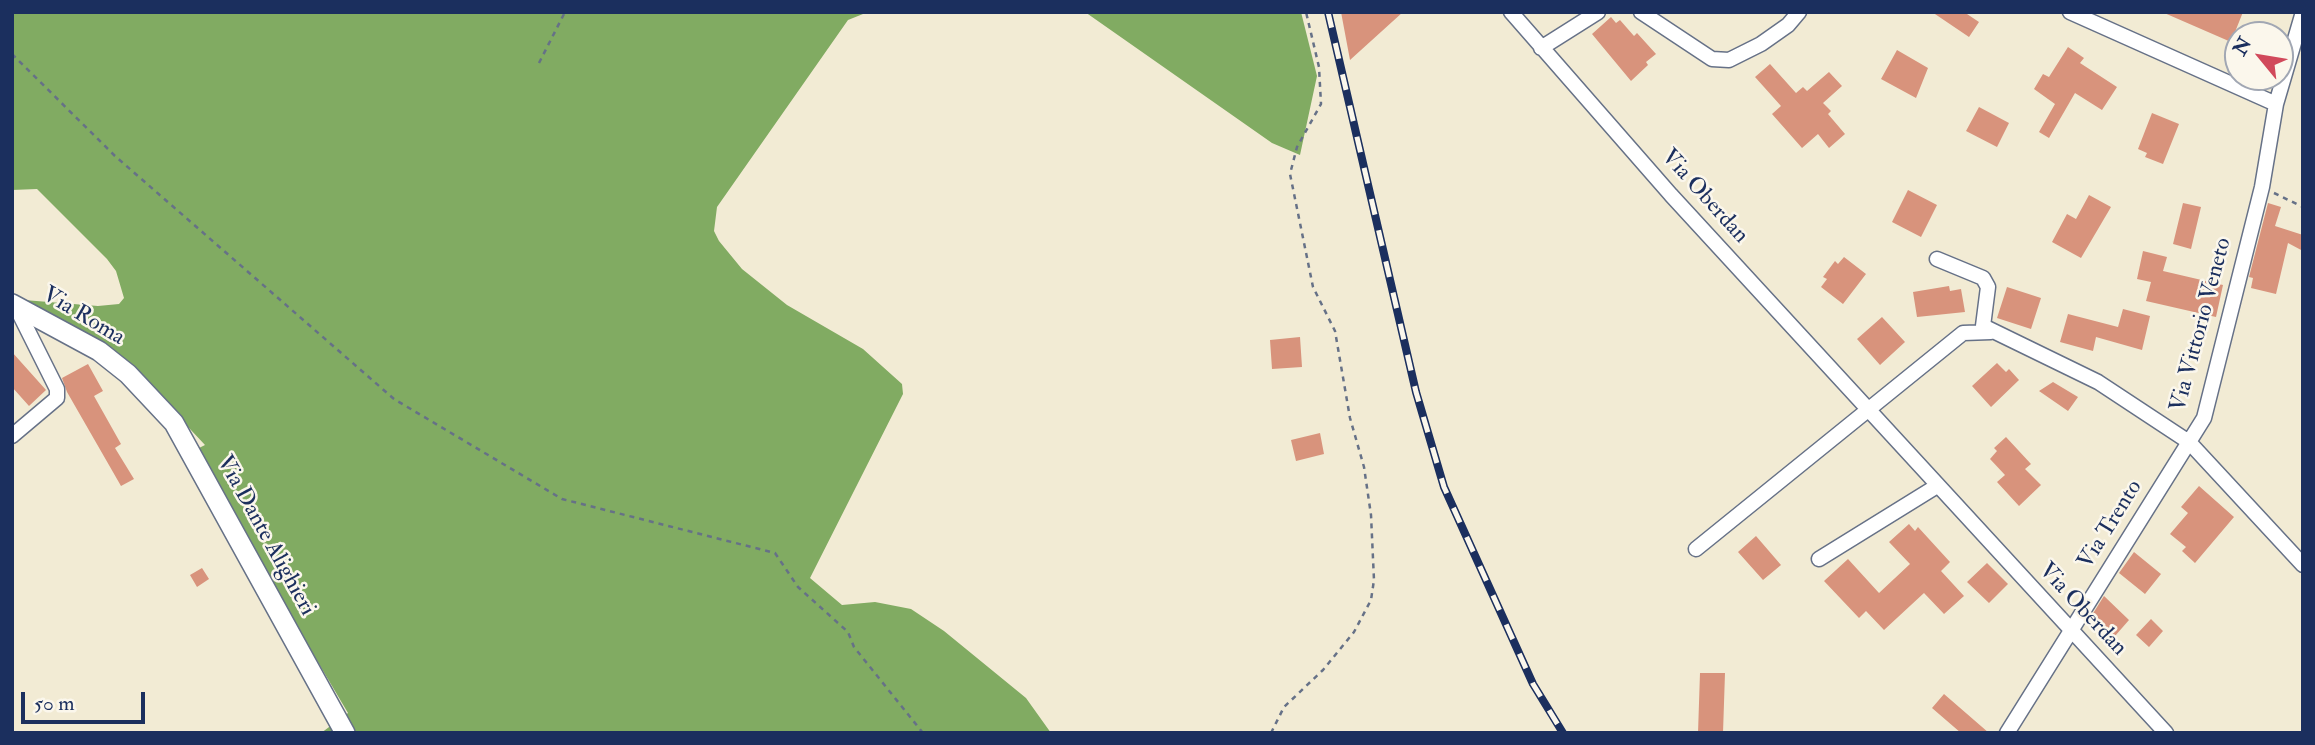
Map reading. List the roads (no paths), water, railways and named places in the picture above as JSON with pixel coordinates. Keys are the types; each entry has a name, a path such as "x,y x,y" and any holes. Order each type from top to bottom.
{"street":[{"name":"Via Oberdan","path":"1511,12 1867,409 2166,733"},
{"path":"1541,48 1598,12"},
{"path":"1641,12 1662,17 1713,59 1729,60 1761,44 1788,25 1799,12"},
{"path":"2070,12 2276,104"},
{"name":"Via Vittorio Veneto","path":"1991,332 2098,382 2189,442 2204,418 2262,187 2276,104 2303,12"},
{"path":"1937,258 1983,278 1989,287 1983,327 1991,332"},
{"path":"12,436 57,398 57,389 14,305"},
{"name":"Via Roma","path":"14,305 99,351 128,374"},
{"path":"1696,549 1963,333 1991,332"},
{"name":"Via Dante Alighieri","path":"128,374 174,423 345,733"},
{"path":"2189,442 2303,565"},
{"name":"Via Trento","path":"2007,733 2189,442"},
{"path":"1819,559 1937,486"}],"railway":[{"path":"1328,12 1416,392 1444,487 1533,684 1563,733"}]}
